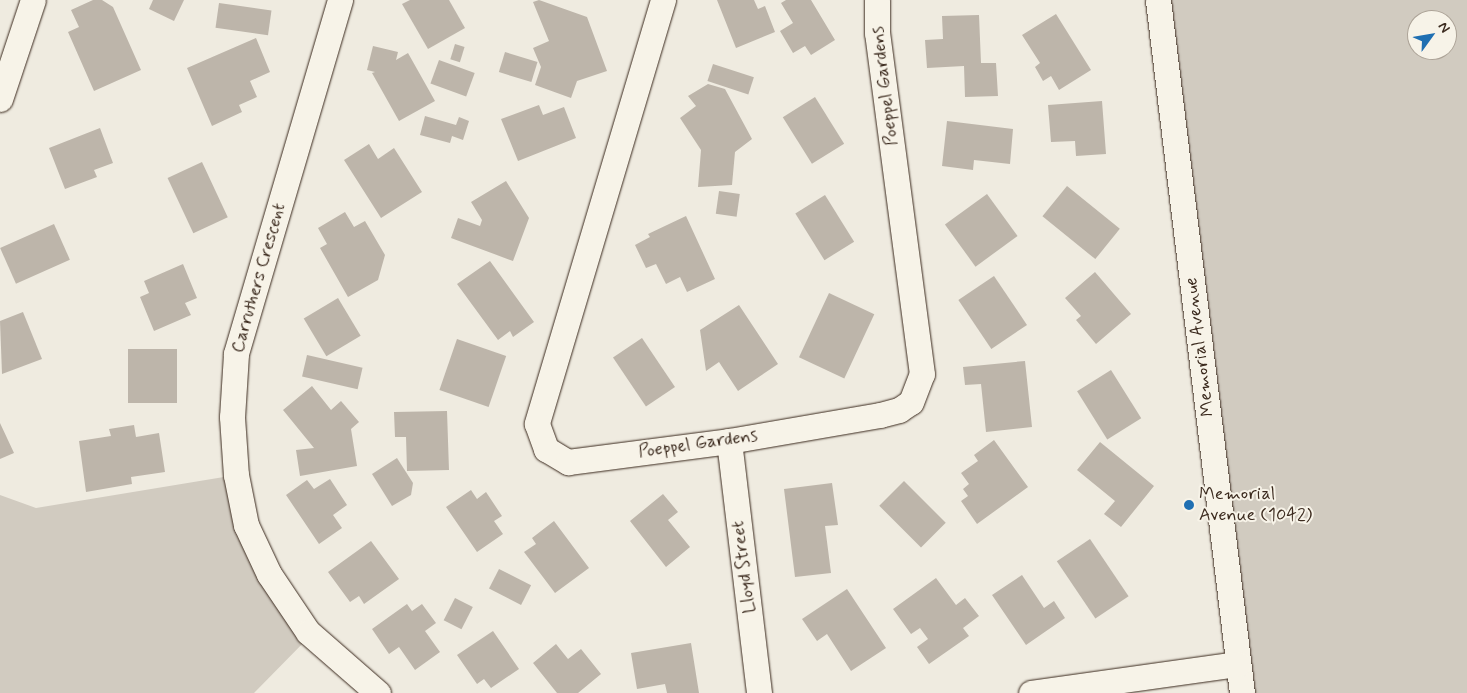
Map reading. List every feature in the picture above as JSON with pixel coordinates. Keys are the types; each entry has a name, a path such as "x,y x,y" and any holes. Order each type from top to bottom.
{"street":[{"path":"0,99 32,0"},
{"name":"Carruthers Crescent","path":"340,0 236,354 232,417 236,475 246,525 269,574 308,632 378,693"},
{"name":"Poeppel Gardens","path":"663,0 537,424 546,450 568,462 729,441 899,410 911,402 918,389 922,374 877,33 876,0"},
{"name":"Memorial Avenue","path":"1158,0 1242,693"},
{"name":"Lloyd Street","path":"729,441 759,693"},
{"path":"1031,693 1238,664"}],"shaded area":[{"path":"1158,0 1467,0 1467,693 1242,693"},
{"path":"236,475 311,635 254,693 0,693 0,495 36,508"}],"building":[{"path":"93,0 102,0 113,7 141,70 94,91 68,32 79,27 71,10"},
{"path":"153,0 184,0 174,21 149,9"},
{"path":"410,0 449,0 465,28 428,49 402,4"},
{"path":"539,0 587,17 607,71 577,81 571,98 535,85 541,67 533,48 549,41 533,2"},
{"path":"717,0 754,0 758,9 765,6 775,32 736,48"},
{"path":"786,0 811,0 835,40 811,55 805,46 793,53 780,31 793,23 781,3"},
{"path":"219,3 271,10 268,35 216,28"},
{"path":"1056,14 1091,70 1059,90 1051,76 1043,81 1035,67 1040,63 1022,35"},
{"path":"979,15 981,63 996,63 998,96 965,97 964,66 927,68 925,40 943,39 942,16"},
{"path":"256,38 270,72 250,81 257,97 239,105 242,112 212,126 187,68"},
{"path":"455,44 465,47 460,62 450,59"},
{"path":"373,46 398,52 396,60 408,53 435,101 399,121 372,73 375,72 367,70"},
{"path":"505,52 538,62 531,82 499,72"},
{"path":"439,60 475,73 466,96 430,83"},
{"path":"713,64 754,77 748,94 707,81"},
{"path":"708,84 725,89 752,139 735,152 732,185 698,187 701,150 680,118 696,106 688,96"},
{"path":"815,97 844,144 812,164 783,117"},
{"path":"1102,101 1106,154 1076,156 1075,141 1051,142 1048,105"},
{"path":"539,105 543,115 564,107 576,138 518,161 501,119"},
{"path":"425,116 456,125 459,117 469,121 463,140 452,136 450,143 420,135"},
{"path":"947,121 1013,129 1010,164 974,160 973,170 942,166"},
{"path":"100,128 113,163 94,170 97,177 65,189 49,148"},
{"path":"369,144 378,159 394,148 422,192 381,218 344,160"},
{"path":"202,162 228,217 193,233 168,178"},
{"path":"506,181 529,218 513,261 451,238 458,218 480,226 482,220 471,202"},
{"path":"1067,186 1120,229 1095,259 1042,216"},
{"path":"719,191 740,194 737,217 716,214"},
{"path":"987,194 1018,236 975,267 945,225"},
{"path":"825,195 854,242 824,260 795,214"},
{"path":"345,212 354,227 365,221 385,255 378,280 348,297 320,248 327,244 318,228"},
{"path":"686,216 715,279 687,292 680,277 666,284 656,264 646,268 635,245 650,237 648,234"},
{"path":"54,224 70,260 16,284 0,248"},
{"path":"490,261 534,322 513,337 510,331 498,340 457,284"},
{"path":"183,264 197,298 185,303 191,315 154,331 140,297 149,293 144,281"},
{"path":"1095,272 1131,314 1096,344 1076,320 1081,316 1065,298"},
{"path":"994,276 1027,325 991,349 958,300"},
{"path":"829,293 874,314 844,378 799,357"},
{"path":"338,298 361,336 326,356 304,319"},
{"path":"739,305 778,364 738,391 719,362 706,371 700,330"},
{"path":"23,312 42,359 2,374 0,321"},
{"path":"642,338 675,387 646,406 613,358"},
{"path":"457,339 506,356 489,407 439,390"},
{"path":"128,349 177,349 177,403 128,403"},
{"path":"307,355 363,368 358,389 302,376"},
{"path":"1025,361 1032,427 986,432 981,384 965,385 963,367"},
{"path":"1111,370 1141,418 1107,440 1077,391"},
{"path":"312,386 331,410 341,401 359,422 351,429 357,466 300,476 296,450 314,448 283,410"},
{"path":"447,411 449,470 407,471 406,437 395,437 394,412"},
{"path":"0,423 14,453 0,459"},
{"path":"134,425 136,437 159,433 165,472 131,477 132,484 86,492 79,441 111,436 109,429"},
{"path":"994,440 1028,487 977,524 961,501 968,496 963,489 969,484 961,473 978,461 974,455"},
{"path":"1100,442 1154,486 1121,527 1104,514 1115,501 1077,470"},
{"path":"397,458 413,483 411,495 392,506 372,474"},
{"path":"330,479 347,505 333,515 342,528 319,544 286,495 307,480 314,489"},
{"path":"904,481 946,523 921,547 879,506"},
{"path":"832,483 838,525 825,526 831,573 795,577 784,489"},
{"path":"471,490 477,499 486,492 502,516 494,521 503,534 477,552 446,507"},
{"path":"663,494 678,512 668,520 690,547 666,567 630,521"},
{"path":"554,521 589,568 555,593 524,552 536,544 532,538"},
{"path":"1090,539 1129,596 1095,619 1057,561"},
{"path":"371,541 399,579 364,604 359,596 350,602 328,572"},
{"path":"499,569 531,585 521,605 489,589"},
{"path":"1022,575 1044,608 1054,601 1065,618 1026,645 992,595"},
{"path":"936,578 956,605 965,598 979,616 963,628 969,636 929,664 917,647 928,639 920,628 911,634 893,609"},
{"path":"847,589 886,648 851,671 827,634 817,641 802,619"},
{"path":"455,598 473,607 461,629 444,620"},
{"path":"407,604 412,611 422,604 436,623 425,631 440,652 415,670 399,647 389,654 372,629"},
{"path":"493,631 519,669 491,688 484,679 477,684 457,655"},
{"path":"691,643 699,693 667,693 665,684 637,689 631,653"},
{"path":"556,644 568,659 581,649 601,674 578,693 557,693 533,663"}],"place":[{"name":"Memorial Avenue (1042)","path":"1189,505"}]}
